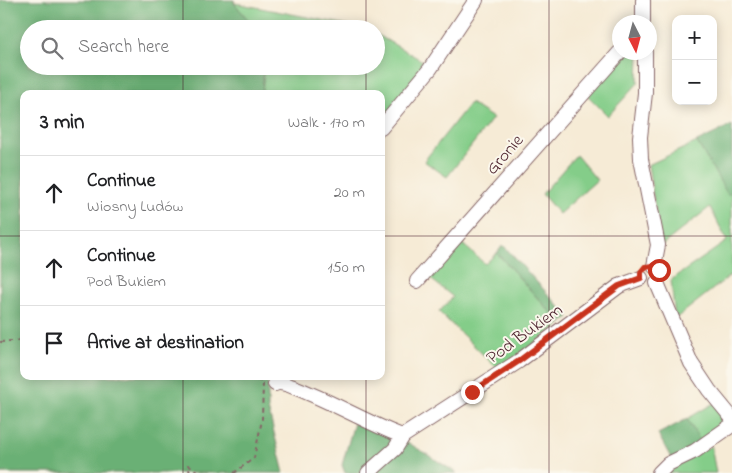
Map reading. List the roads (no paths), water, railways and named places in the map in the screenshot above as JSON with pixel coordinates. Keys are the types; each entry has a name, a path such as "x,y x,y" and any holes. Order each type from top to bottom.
{"street":[{"path":"385,123 430,69 476,0"},
{"path":"643,0 643,15"},
{"name":"Gronie","path":"417,281 613,60"},
{"path":"645,60 645,93 640,137 641,159 658,245 654,266"},
{"path":"657,283 647,285 641,278 641,272 645,267 654,266 659,270 661,275 657,283 691,363 714,398 732,418"},
{"name":"Pod Bukiem","path":"368,473 395,449 403,436 519,361 619,286 641,278"},
{"path":"275,384 284,382 302,389 353,416 403,436"},
{"path":"659,473 668,464 696,452 732,425"}]}
